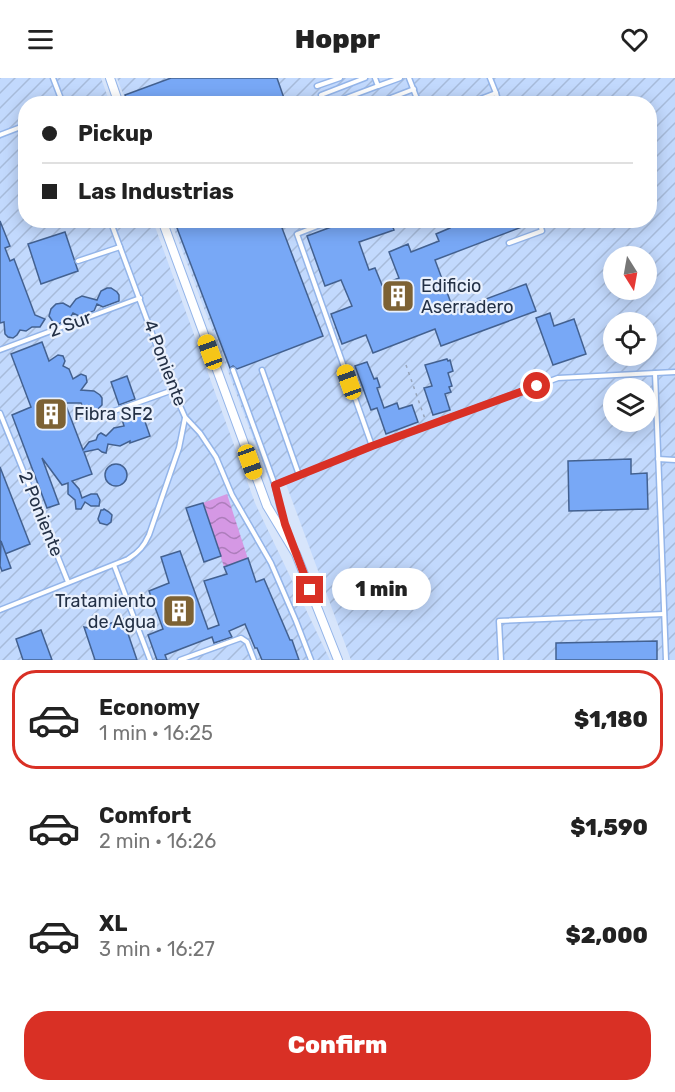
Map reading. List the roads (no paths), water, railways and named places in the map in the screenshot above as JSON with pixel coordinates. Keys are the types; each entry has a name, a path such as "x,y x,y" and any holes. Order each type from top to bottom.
{"street":[{"path":"110,78 116,96"},
{"path":"165,228 267,506 296,554 338,660"}],"lane":[{"path":"54,78 60,96"},
{"path":"317,86 340,78"},
{"path":"321,95 365,78"},
{"path":"375,78 378,86"},
{"path":"351,96 400,78"},
{"path":"409,78 416,96"},
{"path":"490,78 497,96"},
{"path":"396,96 414,89"},
{"path":"488,96 496,93"},
{"path":"0,135 18,128"},
{"name":"4 Poniente","path":"113,228 173,390 186,417 216,457 232,495 268,556 311,660"},
{"path":"312,228 297,234 372,446"},
{"path":"509,243 542,231 541,228"},
{"path":"78,261 120,247"},
{"name":"2 Sur","path":"0,350 140,298"},
{"path":"233,370 275,485 282,517 296,554"},
{"path":"262,370 299,475"},
{"path":"275,485 372,446 558,378 675,372"},
{"path":"655,373 666,660"},
{"path":"114,411 173,390"},
{"name":"2 Poniente","path":"0,413 68,582"},
{"path":"0,610 136,554 144,545 179,448 186,417"},
{"path":"658,459 675,460"},
{"path":"114,565 150,660"},
{"path":"501,660 499,621 664,614"},
{"path":"180,660 241,638 247,642 254,660"}],"water":[{"path":"227,494 248,559 224,567 203,503"}],"place":[{"name":"Edificio Aserradero","path":"398,296"},
{"name":"Fibra SF2","path":"51,414"},
{"name":"Tratamiento de Agua","path":"179,611"}]}
